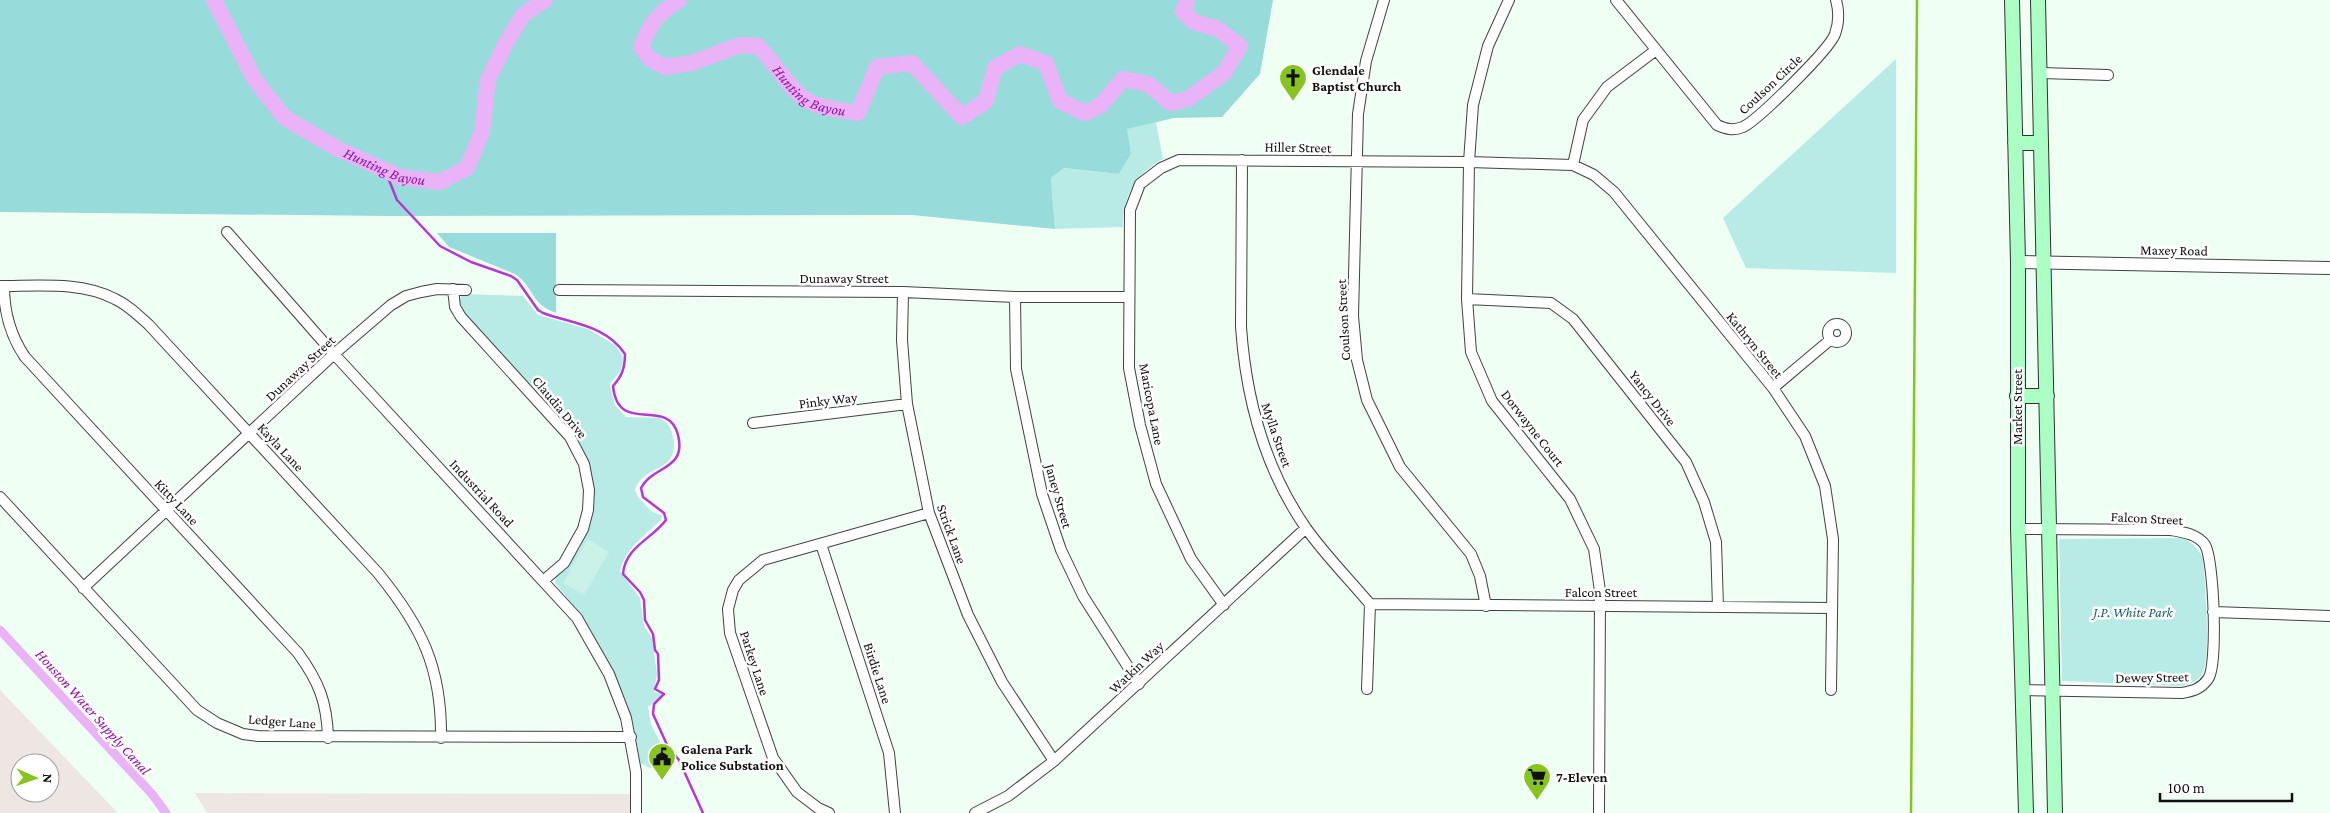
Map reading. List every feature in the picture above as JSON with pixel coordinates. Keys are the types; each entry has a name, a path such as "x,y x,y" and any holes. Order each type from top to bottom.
{"main road":[{"name":"Market Street","path":"2012,0 2018,262 2018,529 2026,813"},
{"path":"2038,0 2055,813"},
{"path":"2015,143 2040,143"},
{"path":"2017,396 2047,396"}],"street":[{"name":"Coulson Street","path":"1384,0 1374,29 1361,84 1356,162 1353,316 1357,360 1367,400 1400,467 1471,554 1480,576 1486,606"},
{"name":"Dorwayne Court","path":"1509,0 1488,46 1479,72 1473,105 1469,162 1468,299 1471,352 1492,401 1570,499 1594,549 1599,574 1600,605 1599,813"},
{"name":"Coulson Circle","path":"1616,0 1717,125 1730,130 1743,127 1825,52 1835,34 1839,11 1836,0"},
{"path":"1573,165 1582,120 1607,87 1656,50"},
{"path":"2041,73 2108,75"},
{"name":"Hiller Street","path":"1138,190 1140,184 1161,168 1179,160 1469,162"},
{"name":"Mylla Street","path":"1242,160 1241,327 1242,353 1251,402 1272,467 1306,528 1370,604"},
{"name":"Kathryn Street","path":"1469,162 1573,165 1594,176 1614,192 1773,388 1805,436 1826,486 1833,539 1831,690"},
{"name":"Maricopa Lane","path":"1138,190 1130,210 1128,297 1129,368 1140,425 1156,484 1191,559 1224,606"},
{"name":"Industrial Road","path":"227,232 334,354 577,618 609,674 631,737 636,772 636,813"},
{"name":"Maxey Road","path":"2018,262 2330,268"},
{"name":"Kayla Lane","path":"2,286 84,288 100,292 127,306 149,324 378,573 404,604 426,644 439,697 440,738"},
{"name":"Kitty Lane","path":"2,286 9,327 16,344 25,357 298,653 308,667 324,699 328,738"},
{"name":"Claudia Drive","path":"453,289 455,307 461,317 570,437 584,464 589,490 588,510 583,529 564,563 544,580"},
{"name":"Dunaway Street","path":"83,588 334,354 391,305 406,296 429,290 466,290"},
{"name":"Dunaway Street","path":"559,290 903,292 1015,297 1128,297"},
{"name":"Strick Lane","path":"903,292 902,340 907,404 929,513 968,615 1002,682 1054,761"},
{"name":"Janey Street","path":"1015,297 1016,369 1042,494 1061,550 1083,596 1139,684"},
{"name":"Yancy Drive","path":"1468,299 1552,303 1573,319 1686,462 1704,502 1716,542 1718,607"},
{"path":"1773,388 1830,340"},
{"name":"Pinky Way","path":"753,423 907,404"},
{"name":"Ledger Lane","path":"0,497 189,702 212,720 243,734 328,738 631,737"},
{"name":"Parkey Lane","path":"829,813 818,808 797,792 773,758 730,632 728,616 733,590 739,580 762,560 929,513"},
{"name":"Watkin Way","path":"975,813 1008,796 1054,761 1224,606 1306,528"},
{"name":"Falcon Street","path":"2018,529 2171,530 2193,535 2201,540 2209,556 2213,612"},
{"name":"Birdie Lane","path":"821,544 890,753 896,813"},
{"path":"1367,689 1370,604"},
{"name":"Falcon Street","path":"1370,604 1832,608"},
{"path":"2213,612 2330,616"},
{"name":"Dewey Street","path":"2023,690 2182,693 2197,690 2209,678 2213,669 2213,612"}],"shaded area":[{"path":"0,0 1273,0 1260,74 1222,117 1174,118 1127,129 1131,154 1119,174 1064,168 1051,178 1055,229 912,215 390,216 0,212"},
{"path":"437,233 556,233 556,313 541,305 522,280 515,274 449,247"},
{"path":"588,539 609,552 584,595 563,583"},
{"path":"0,690 118,813 0,813"},
{"path":"195,793 631,794 631,813 207,813"}],"green space":[{"path":"1896,59 1896,273 1746,268 1723,218"},
{"path":"1156,122 1163,159 1145,172 1132,187 1125,205 1123,227 1055,229 1051,178 1064,168 1119,174 1131,154 1126,129"},
{"path":"462,294 523,296 538,315 588,329 615,345 622,355 623,362 620,372 611,382 610,386 615,405 626,417 660,418 670,428 674,449 671,457 666,463 645,476 635,490 638,497 651,511 662,516 661,520 631,549 620,571 640,598 644,626 652,638 657,674 654,692 661,693 648,707 651,724 672,767 650,768 640,763 636,738 629,714 611,667 571,603 555,583 556,576 566,567 580,548 589,526 594,491 589,464 580,442 565,422 465,315 459,302"},
{"name":"J.P. White Park","path":"2181,538 2194,545 2203,558 2207,650 2203,672 2199,678 2181,686 2062,681 2059,539"}],"waterway":[{"name":"Hunting Bayou","path":"214,0 255,80 285,118 338,149 400,177 440,182 467,168 482,132 488,80 505,45 523,15 545,0"},
{"name":"Hunting Bayou","path":"679,0 665,10 656,20 648,31 641,47 650,59 665,67 692,63 740,45 758,46 788,83 808,101 826,108 858,113 877,67 912,63 962,117 986,101 995,68 1020,54 1046,63 1060,101 1085,113 1100,106 1123,79 1148,84 1171,103 1188,99 1224,73 1240,46 1218,29 1194,22 1183,12 1187,0"},
{"path":"385,170 397,200 440,246 471,262 511,276 517,280 538,310 543,313 599,331 617,344 625,354 622,372 613,386 617,401 624,410 654,415 664,418 673,424 678,435 678,455 667,466 646,481 641,488 643,497 664,513 666,520 634,550 625,565 623,574 640,592 644,600 645,620 653,634 655,650 658,654 659,680 655,689 664,694 654,704 653,714 668,747 679,760 703,813"},
{"name":"Houston Water Supply Canal","path":"0,630 152,794 166,813"}],"railway":[{"path":"1911,813 1917,0"}],"place":[{"name":"Glendale Baptist Church","path":"1293,102"},
{"name":"Galena Park Police Substation","path":"662,781"},
{"name":"7-Eleven","path":"1537,801"}]}
